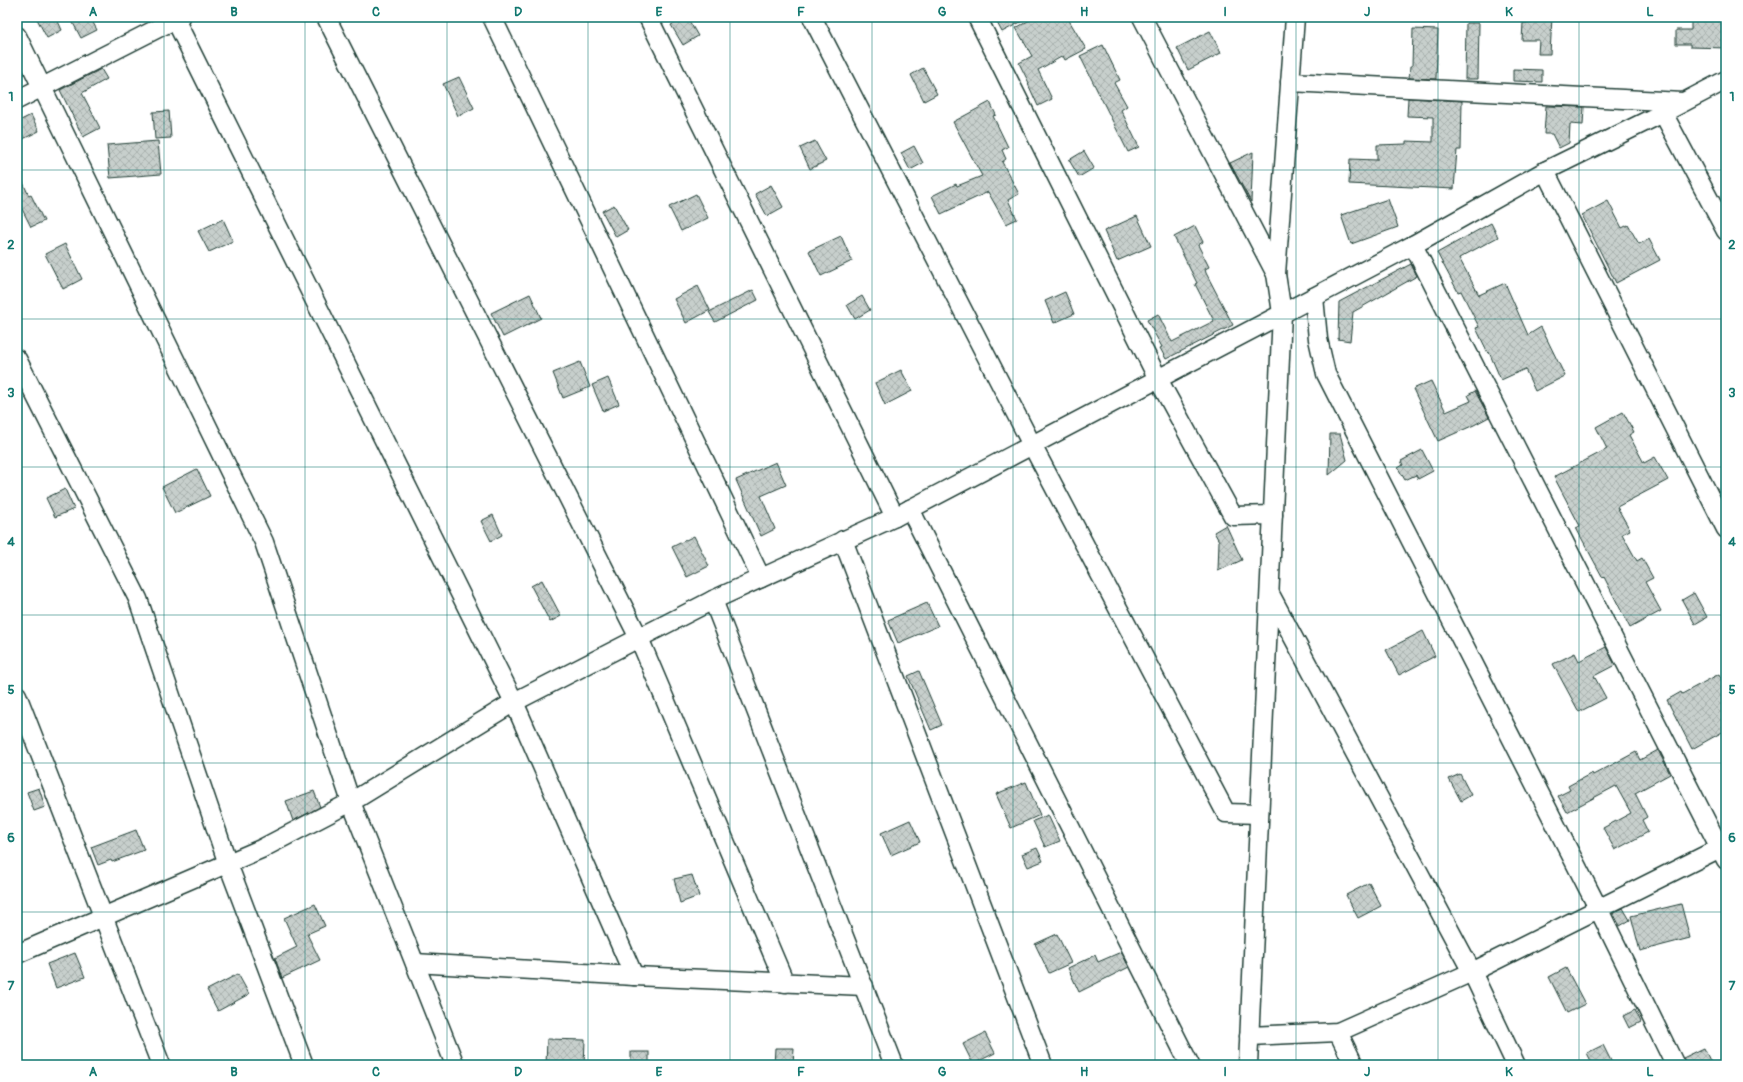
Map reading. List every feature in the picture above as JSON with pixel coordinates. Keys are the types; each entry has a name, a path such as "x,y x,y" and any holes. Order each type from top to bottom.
{"street":[{"path":"326,17 639,638 785,983"},
{"path":"492,17 761,578"},
{"path":"648,17 903,513 1190,1065"},
{"path":"812,17 1032,445 1226,812 1260,814"},
{"path":"977,17 1158,379 1233,516 1273,515"},
{"path":"1142,17 1276,274"},
{"path":"1248,1065 1282,313 1276,274 1295,17"},
{"path":"17,100 176,18 514,702 634,976"},
{"path":"17,36 264,542 351,802 455,1065"},
{"path":"17,954 261,849 351,802 514,702 713,600 903,513 1413,245 1545,171 1726,80"},
{"path":"1290,82 1684,102"},
{"path":"1663,113 1726,231"},
{"path":"1545,171 1726,529"},
{"path":"1249,1036 1338,1032 1472,972 1598,908 1724,851 1413,245"},
{"path":"1314,297 1318,339 1326,374 1598,908 1675,1065"},
{"path":"17,359 138,599 228,864 304,1065"},
{"path":"843,540 1043,1065"},
{"path":"1270,594 1472,972 1516,1065"},
{"path":"713,600 894,1065"},
{"path":"17,694 161,1065"},
{"path":"415,963 634,976 864,986"},
{"path":"1338,1032 1354,1065"}],"building":[{"path":"36,17 56,17 62,30 47,38"},
{"path":"79,17 90,17 97,30 81,38 72,21"},
{"path":"687,17 698,36 683,45 671,25"},
{"path":"994,17 1030,17 1002,32"},
{"path":"1035,17 1067,17 1086,49 1065,60 1063,56 1038,70 1052,99 1038,106 1019,63 1032,56 1016,28"},
{"path":"1533,17 1552,17 1550,54 1538,54 1539,40 1522,40 1523,23 1533,23"},
{"path":"1691,17 1726,18 1726,48 1690,47 1690,44 1676,44 1676,30 1691,30"},
{"path":"1466,23 1479,23 1478,79 1465,79"},
{"path":"1413,29 1438,30 1436,79 1409,78 1410,66 1412,66"},
{"path":"1210,31 1221,53 1188,70 1177,48"},
{"path":"1103,45 1120,80 1114,83 1127,106 1121,110 1139,147 1128,152 1080,56"},
{"path":"923,68 937,94 924,101 911,75"},
{"path":"101,69 107,79 82,93 100,128 83,137 60,90"},
{"path":"1513,69 1542,70 1542,82 1513,81"},
{"path":"459,77 474,108 458,116 443,84"},
{"path":"1408,98 1462,101 1461,150 1457,150 1454,189 1349,184 1350,159 1377,160 1377,145 1406,144 1406,141 1433,142 1433,117 1407,116"},
{"path":"990,102 996,115 993,116 1008,147 1002,150 1006,159 1002,162 1019,194 1008,200 1017,219 1006,224 988,192 941,214 932,196 956,184 957,186 982,176 953,122"},
{"path":"1546,106 1584,107 1583,125 1570,124 1569,143 1559,148 1552,134 1544,134"},
{"path":"169,111 171,138 155,139 153,112"},
{"path":"31,115 39,131 17,142 17,122"},
{"path":"158,141 161,174 110,178 107,145"},
{"path":"815,141 826,161 810,169 800,148"},
{"path":"914,146 923,163 910,170 901,153"},
{"path":"1084,151 1094,168 1079,177 1069,160"},
{"path":"1253,152 1251,202 1230,163"},
{"path":"17,169 29,196 31,195 44,221 31,227 17,199"},
{"path":"771,185 783,207 767,216 755,194"},
{"path":"696,194 708,218 681,231 669,207"},
{"path":"1388,199 1398,227 1351,244 1341,215"},
{"path":"1608,201 1622,228 1628,225 1639,244 1649,239 1660,260 1616,283 1582,215"},
{"path":"614,205 628,230 616,237 602,211"},
{"path":"1137,216 1151,246 1117,261 1104,231"},
{"path":"223,219 233,241 209,252 198,231"},
{"path":"1491,223 1498,237 1459,258 1479,295 1505,283 1528,335 1541,327 1565,376 1535,391 1525,369 1501,380 1489,352 1488,353 1476,328 1479,327 1461,291 1458,292 1437,253"},
{"path":"1195,226 1203,242 1198,245 1209,267 1205,269 1206,273 1233,325 1166,359 1160,348 1162,347 1147,320 1158,314 1172,342 1214,321 1195,284 1197,283 1174,237"},
{"path":"841,236 852,261 821,276 809,251"},
{"path":"65,244 82,279 63,289 45,254"},
{"path":"1411,264 1417,276 1353,312 1350,341 1338,339 1339,302"},
{"path":"698,286 710,310 686,323 674,299"},
{"path":"753,290 758,300 715,322 709,312"},
{"path":"1065,292 1074,314 1054,323 1045,301"},
{"path":"530,294 541,318 503,337 491,313"},
{"path":"862,296 870,310 855,319 847,305"},
{"path":"580,362 590,387 563,398 553,373"},
{"path":"901,370 912,391 885,405 875,383"},
{"path":"608,378 619,404 603,411 592,385"},
{"path":"1431,381 1446,412 1471,401 1468,395 1475,391 1489,417 1438,441 1413,389"},
{"path":"1623,412 1634,432 1629,435 1644,463 1655,457 1668,480 1617,507 1630,530 1622,534 1637,561 1642,558 1653,578 1645,582 1661,611 1630,628 1604,577 1603,578 1576,528 1580,526 1554,477 1607,449 1596,427"},
{"path":"1330,434 1340,434 1347,460 1329,475"},
{"path":"1422,450 1433,471 1418,479 1416,475 1405,480 1398,468 1403,465 1401,461"},
{"path":"776,462 786,485 761,496 775,529 761,536 736,480"},
{"path":"197,469 210,496 175,513 162,487"},
{"path":"65,489 74,509 55,517 46,498"},
{"path":"493,515 502,535 491,541 481,521"},
{"path":"1226,525 1242,560 1218,571 1219,541 1214,532"},
{"path":"694,536 709,566 687,577 672,547"},
{"path":"542,580 561,616 550,622 531,586"},
{"path":"1694,593 1707,617 1695,624 1682,600"},
{"path":"927,603 938,626 898,643 888,620"},
{"path":"1423,631 1435,656 1399,675 1386,650"},
{"path":"1606,647 1615,665 1594,676 1606,698 1579,712 1553,664 1575,653 1579,661"},
{"path":"919,671 942,725 931,730 908,676"},
{"path":"1719,674 1726,688 1726,700 1722,702 1726,710 1726,730 1692,749 1667,700 1681,692 1682,694"},
{"path":"1658,750 1670,774 1635,793 1647,817 1642,820 1648,832 1615,850 1603,828 1631,813 1616,786 1567,812 1558,796 1570,790 1568,786 1592,773 1593,775 1636,752 1640,760"},
{"path":"1460,774 1471,795 1461,801 1449,779"},
{"path":"1026,782 1040,815 1011,828 996,794"},
{"path":"39,788 45,807 34,811 27,792"},
{"path":"314,791 320,807 293,821 286,801"},
{"path":"1048,815 1060,841 1045,847 1033,821"},
{"path":"910,820 920,842 891,855 881,833"},
{"path":"136,830 144,850 112,862 111,860 98,865 91,847"},
{"path":"1037,848 1043,861 1028,867 1022,854"},
{"path":"692,875 699,896 680,903 674,879"},
{"path":"1369,883 1381,906 1358,918 1346,895"},
{"path":"315,904 325,926 307,934 320,960 282,978 275,958 297,947 284,918"},
{"path":"1681,904 1690,938 1640,951 1631,916"},
{"path":"1623,908 1630,920 1620,926 1613,913"},
{"path":"1057,934 1071,963 1049,973 1035,944"},
{"path":"1121,952 1129,967 1079,992 1068,968 1095,955 1098,962"},
{"path":"75,953 85,977 56,988 47,964"},
{"path":"1566,968 1585,1004 1567,1013 1549,977"},
{"path":"238,974 249,994 218,1011 207,990"},
{"path":"1635,1010 1641,1022 1629,1028 1623,1016"},
{"path":"985,1033 995,1053 973,1064 963,1044"},
{"path":"547,1039 585,1040 584,1065 546,1065"},
{"path":"1603,1045 1613,1065 1593,1065 1587,1053"},
{"path":"775,1048 794,1048 793,1065 774,1065"},
{"path":"1704,1048 1712,1065 1685,1065 1683,1058"},
{"path":"631,1052 649,1052 649,1065 631,1065"}]}
